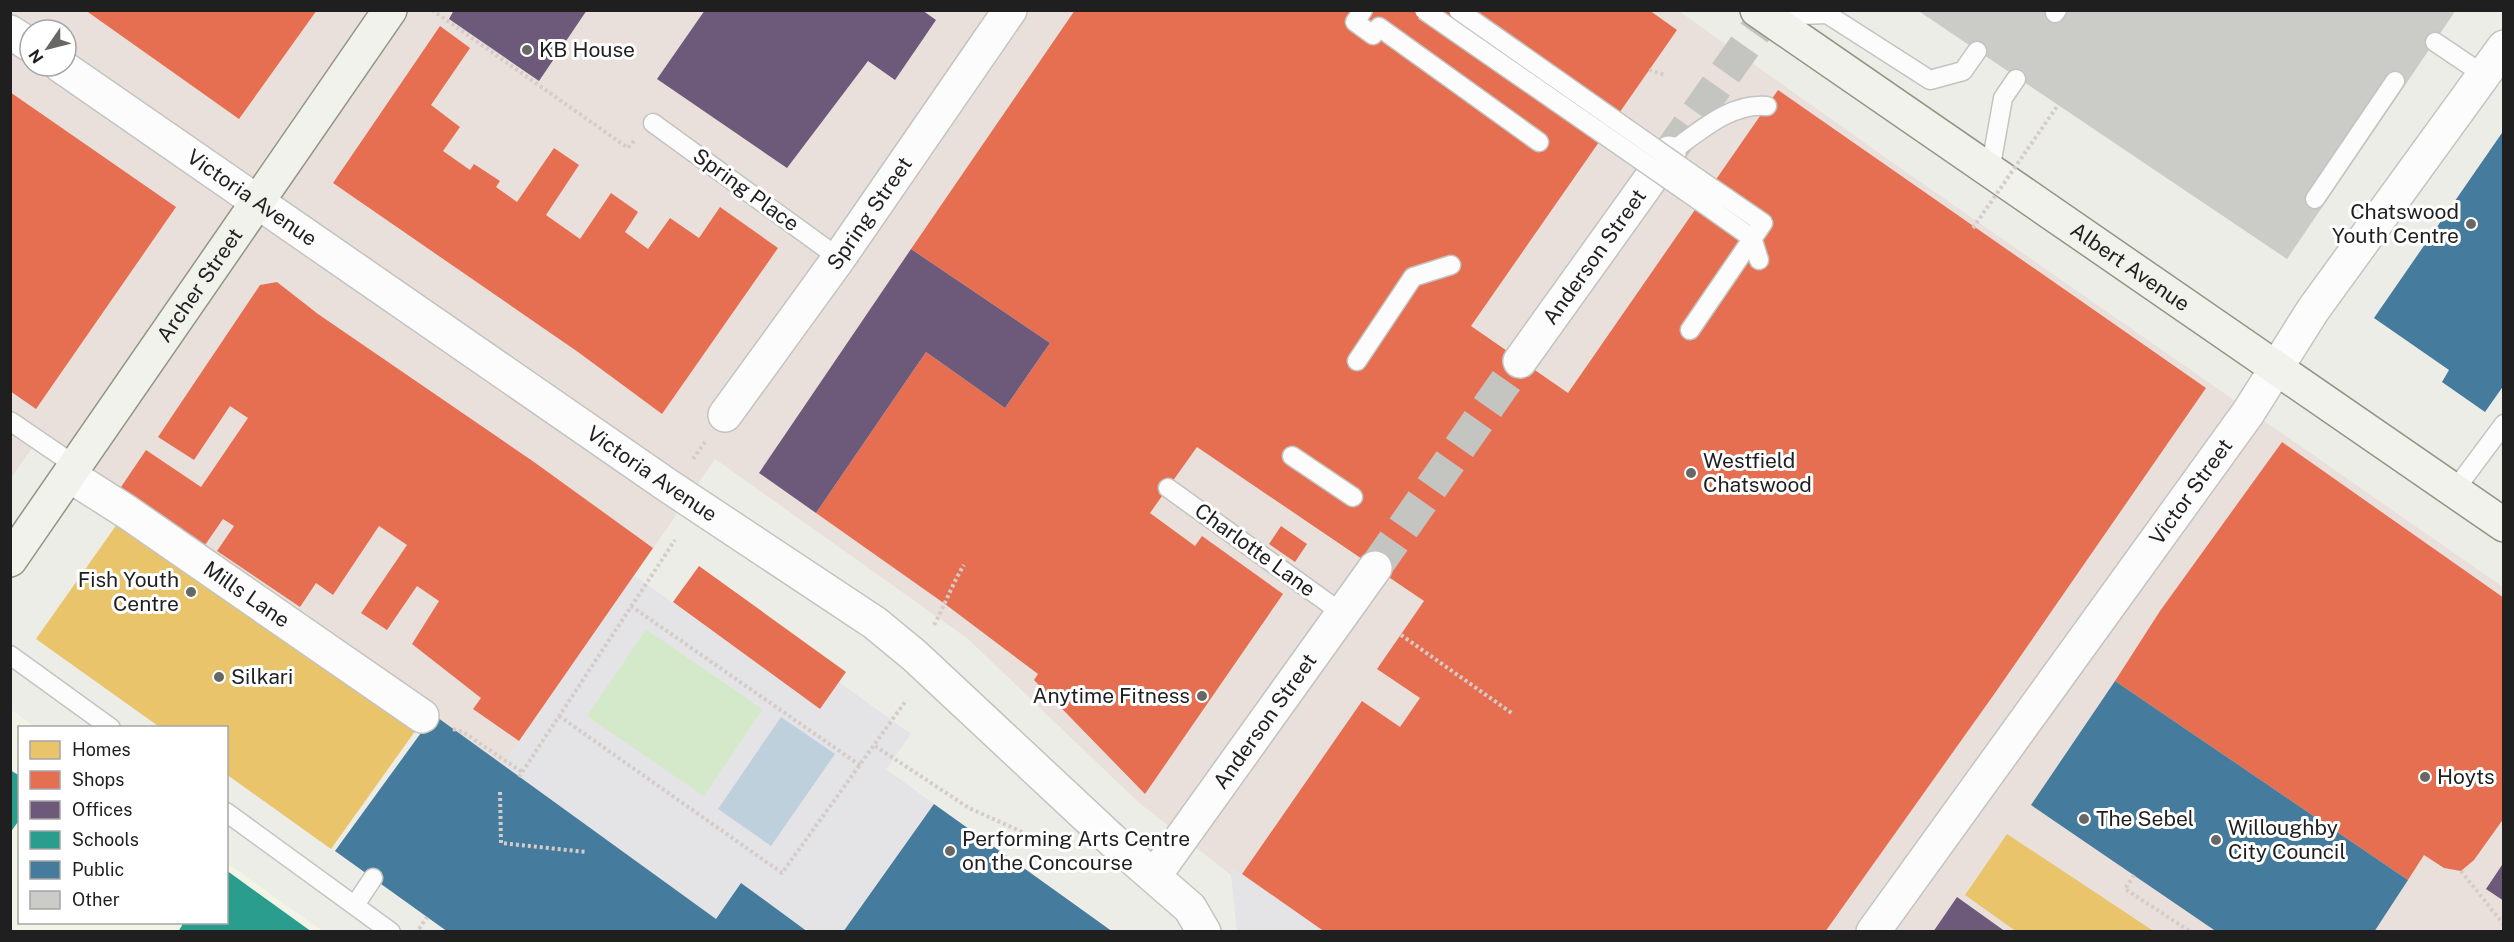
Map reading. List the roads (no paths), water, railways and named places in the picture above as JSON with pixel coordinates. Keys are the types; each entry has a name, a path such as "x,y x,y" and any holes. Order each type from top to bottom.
{"main road":[{"name":"Archer Street","path":"10,560 390,10"},
{"name":"Albert Avenue","path":"1761,13 2504,525"}],"street":[{"name":"Spring Street","path":"726,415 839,258 1010,10"},
{"name":"Victor Street","path":"1873,932 2248,413 2321,298 2504,47"},
{"name":"Victoria Avenue","path":"78,78 675,490 875,623 915,656 1113,841 1155,875 1190,908 1204,930"},
{"name":"Anderson Street","path":"1520,361 1669,153"},
{"name":"Mills Lane","path":"73,470 127,512 422,716"},
{"name":"Anderson Street","path":"1155,875 1375,568"}],"lane":[{"path":"1424,10 1707,195 1763,223 1690,330"},
{"path":"1458,10 1707,195 1752,238 1759,260"},
{"path":"1761,13 1827,14 1930,80 1963,71 1977,51"},
{"path":"1362,14 1376,31 1539,142"},
{"path":"2434,42 2484,75"},
{"path":"1990,171 2003,98 2016,79"},
{"path":"2314,198 2395,81"},
{"path":"1669,153 1732,111 1758,105 1767,106"},
{"name":"Spring Place","path":"653,123 839,258"},
{"path":"1357,361 1413,277 1452,265"},
{"name":"Mills Lane","path":"10,421 73,470"},
{"path":"2454,491 2504,424"},
{"path":"1292,456 1353,496"},
{"name":"Charlotte Lane","path":"1168,488 1342,613"},
{"path":"10,655 108,726"},
{"path":"228,813 391,932"},
{"path":"355,905 373,878"}],"water":[{"path":"781,717 835,754 771,846 718,809"}],"tunnel":[{"path":"1669,153 1766,16"},
{"path":"1375,568 1520,361"}],"place":[{"name":"KB House","path":"527,50"},
{"name":"Chatswood Youth Centre","path":"2471,224"},
{"name":"Westfield Chatswood","path":"1691,473"},
{"name":"Fish Youth Centre","path":"191,592"},
{"name":"Silkari","path":"219,677"},
{"name":"Anytime Fitness","path":"1202,696"},
{"name":"Hoyts","path":"2425,777"},
{"name":"The Sebel","path":"2084,819"},
{"name":"Willoughby City Council","path":"2216,840"},
{"name":"Performing Arts Centre on the Concourse","path":"950,851"}]}
